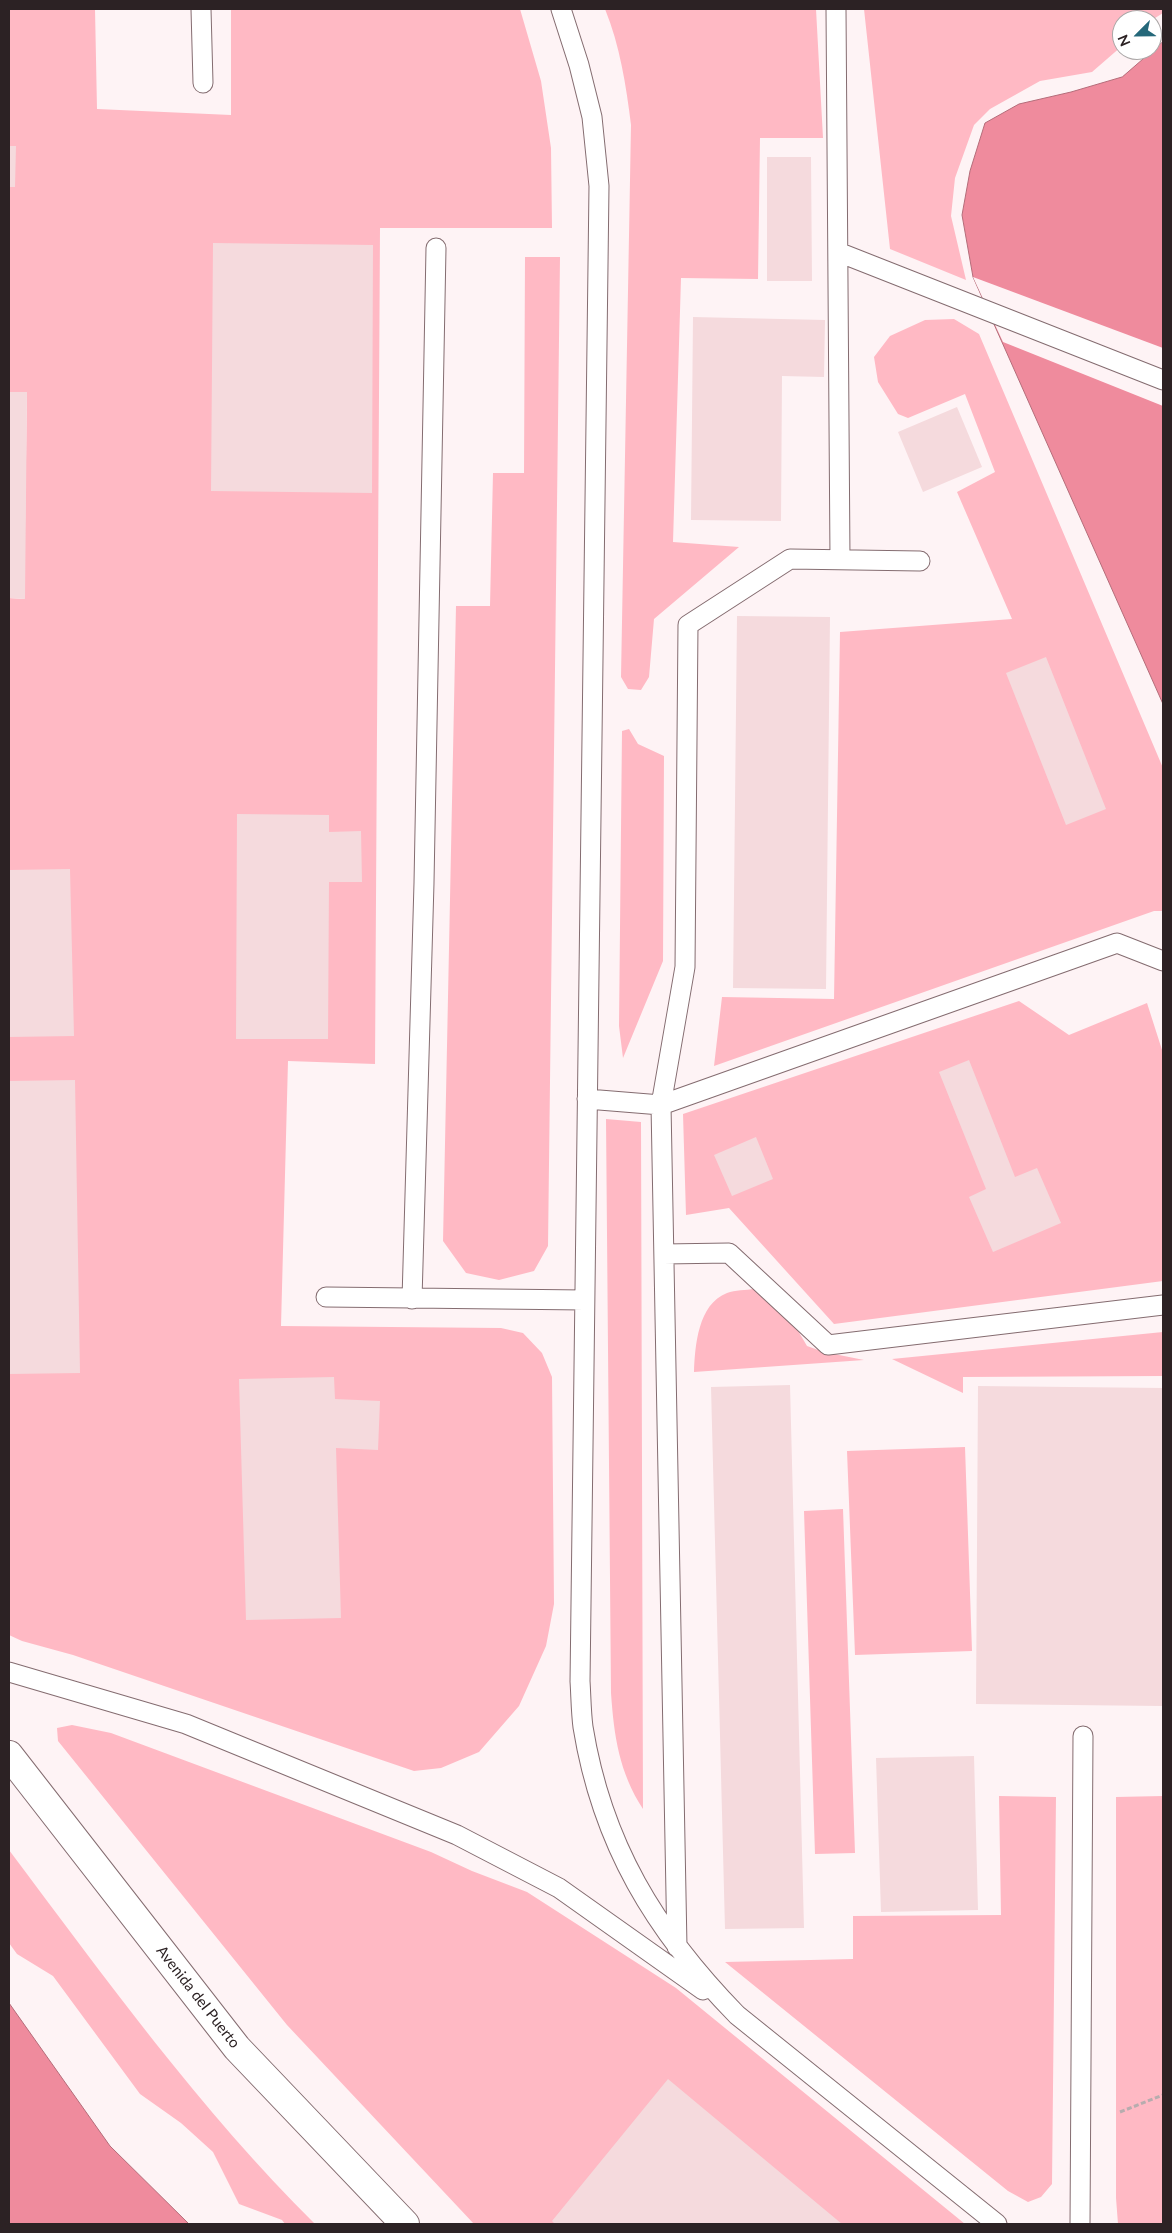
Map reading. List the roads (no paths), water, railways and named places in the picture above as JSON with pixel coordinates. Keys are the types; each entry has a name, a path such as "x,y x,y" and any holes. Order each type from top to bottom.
{"street":[{"name":"Avenida del Puerto","path":"9,1754 237,2048 405,2224"}],"lane":[{"path":"201,9 203,83"},
{"path":"561,9 579,65 592,117 599,186 580,1671 583,1726 597,1787 612,1834 627,1868 677,1947 702,1978 737,2015"},
{"path":"836,9 840,559"},
{"path":"412,1299 424,873 436,248"},
{"path":"838,252 1163,380"},
{"path":"677,1947 661,1105 685,967 688,625 790,559 920,561"},
{"path":"587,1099 661,1105 1117,942 1163,962"},
{"path":"664,1254 729,1253 828,1345 1163,1305"},
{"path":"326,1298 584,1300"},
{"path":"9,1672 186,1724 457,1835 559,1888 737,2015 998,2224"},
{"path":"1080,2224 1083,1736"}]}
